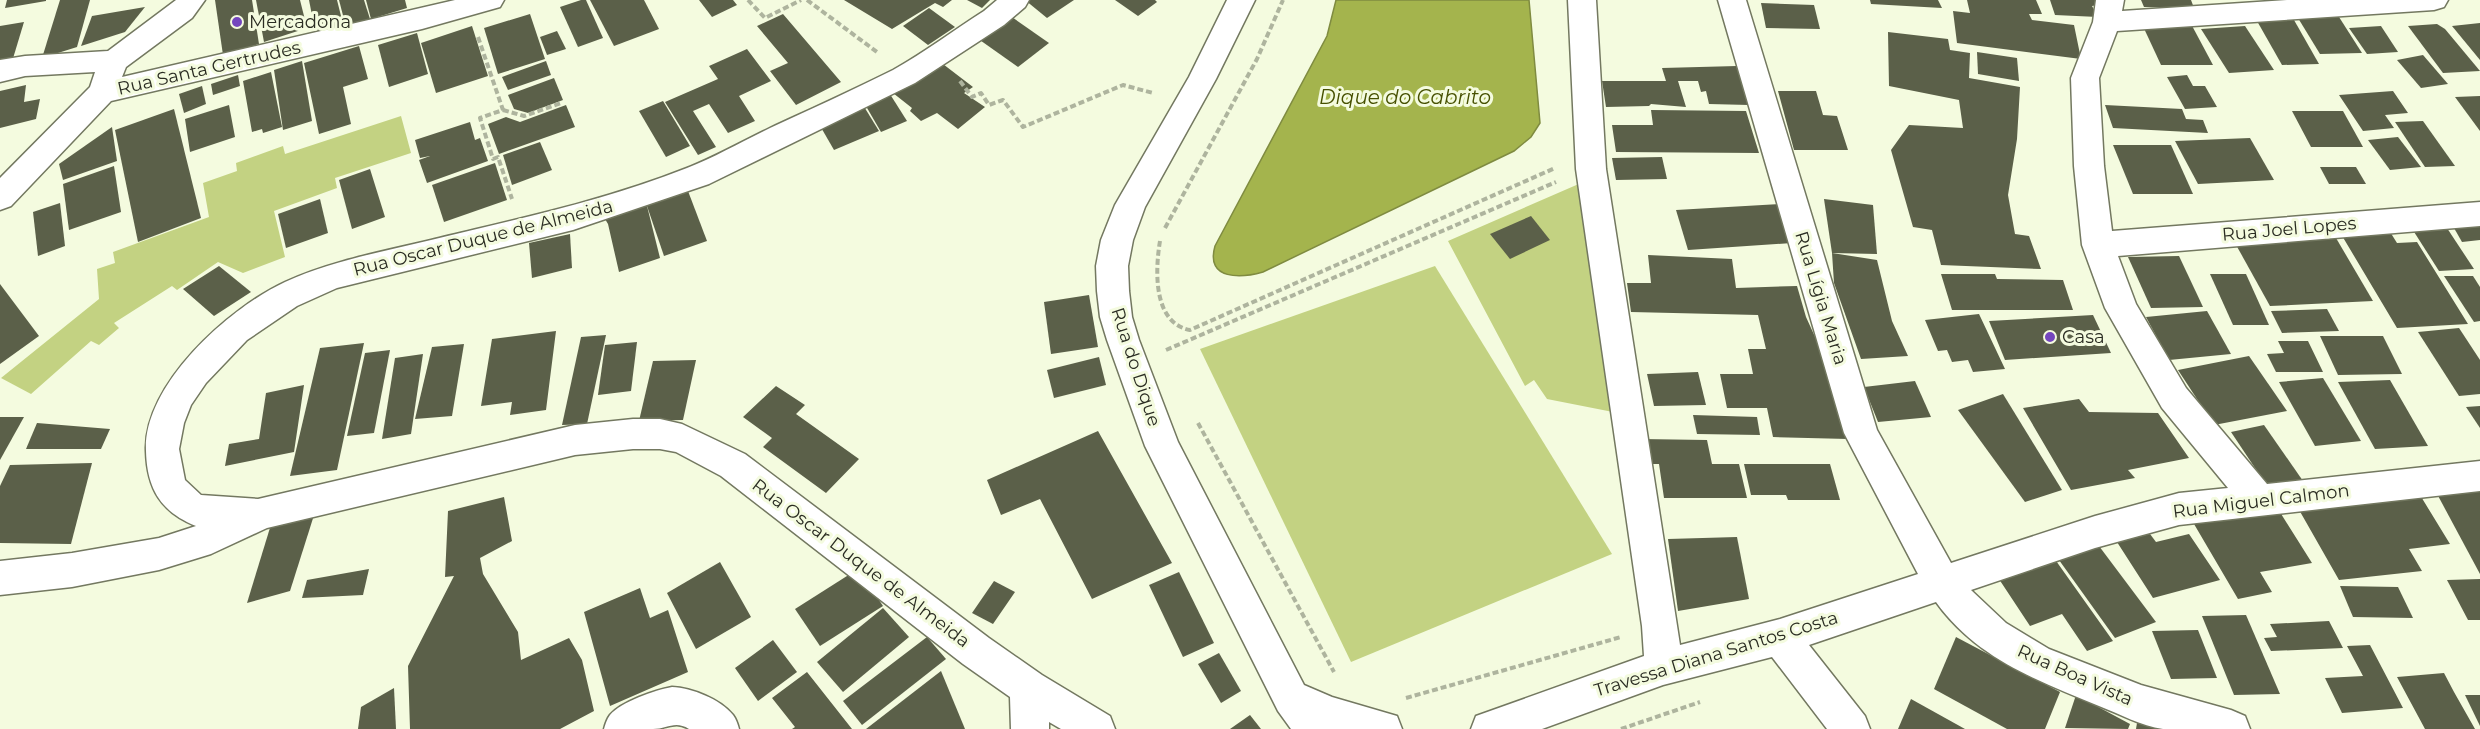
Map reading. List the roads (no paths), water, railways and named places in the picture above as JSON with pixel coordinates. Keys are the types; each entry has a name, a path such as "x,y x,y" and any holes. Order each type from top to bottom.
{"street":[{"path":"0,71 25,66 114,61 183,11 191,0"},
{"name":"Rua Santa Gertrudes","path":"102,92 422,19 490,0"},
{"name":"Rua Oscar Duque de Almeida","path":"263,513 206,513 189,509 178,499 168,482 162,465 161,448 171,412 191,378 217,349 262,311 296,291 334,276 573,218 698,176 904,76 994,18 1015,0"},
{"name":"Rua do Dique","path":"1241,0 1202,79 1131,205 1113,258 1113,291 1116,317 1123,340 1162,446 1291,698 1314,729"},
{"path":"1582,0 1591,169 1660,626 1664,667"},
{"name":"Rua Lígia Maria","path":"1732,0 1861,433 1943,581"},
{"path":"2259,500 2174,398 2121,308 2098,245 2089,166 2085,78 2108,11 2434,0"},
{"path":"0,198 102,92 114,61"},
{"name":"Rua Joel Lopes","path":"2098,245 2480,214"},
{"name":"Rua Oscar Duque de Almeida","path":"0,578 72,570 159,554 198,542 263,513 575,440 633,434 671,437 706,449 733,465 1029,688 1096,729"},
{"name":"Rua Miguel Calmon","path":"1943,581 2095,532 2179,509 2480,476"},
{"name":"Travessa Diana Santos Costa","path":"1490,729 1664,667 1780,637 1943,581"},
{"name":"Rua Boa Vista","path":"1943,581 1956,600 1993,634 2036,662 2141,704 2231,729"},
{"path":"1780,637 1851,729"},
{"path":"1029,688 1030,729"},
{"path":"1291,698 1330,715 1383,729"},
{"path":"623,729 648,712 669,705 689,707 705,716 720,729"}],"water":[{"name":"Dique do Cabrito","path":"1336,0 1529,0 1540,123 1531,137 1514,151 1263,272 1236,276 1227,274 1215,266 1213,257 1215,246 1327,36"}],"place":[{"name":"Mercadona","path":"237,22"},
{"name":"Casa","path":"2050,337"}]}
